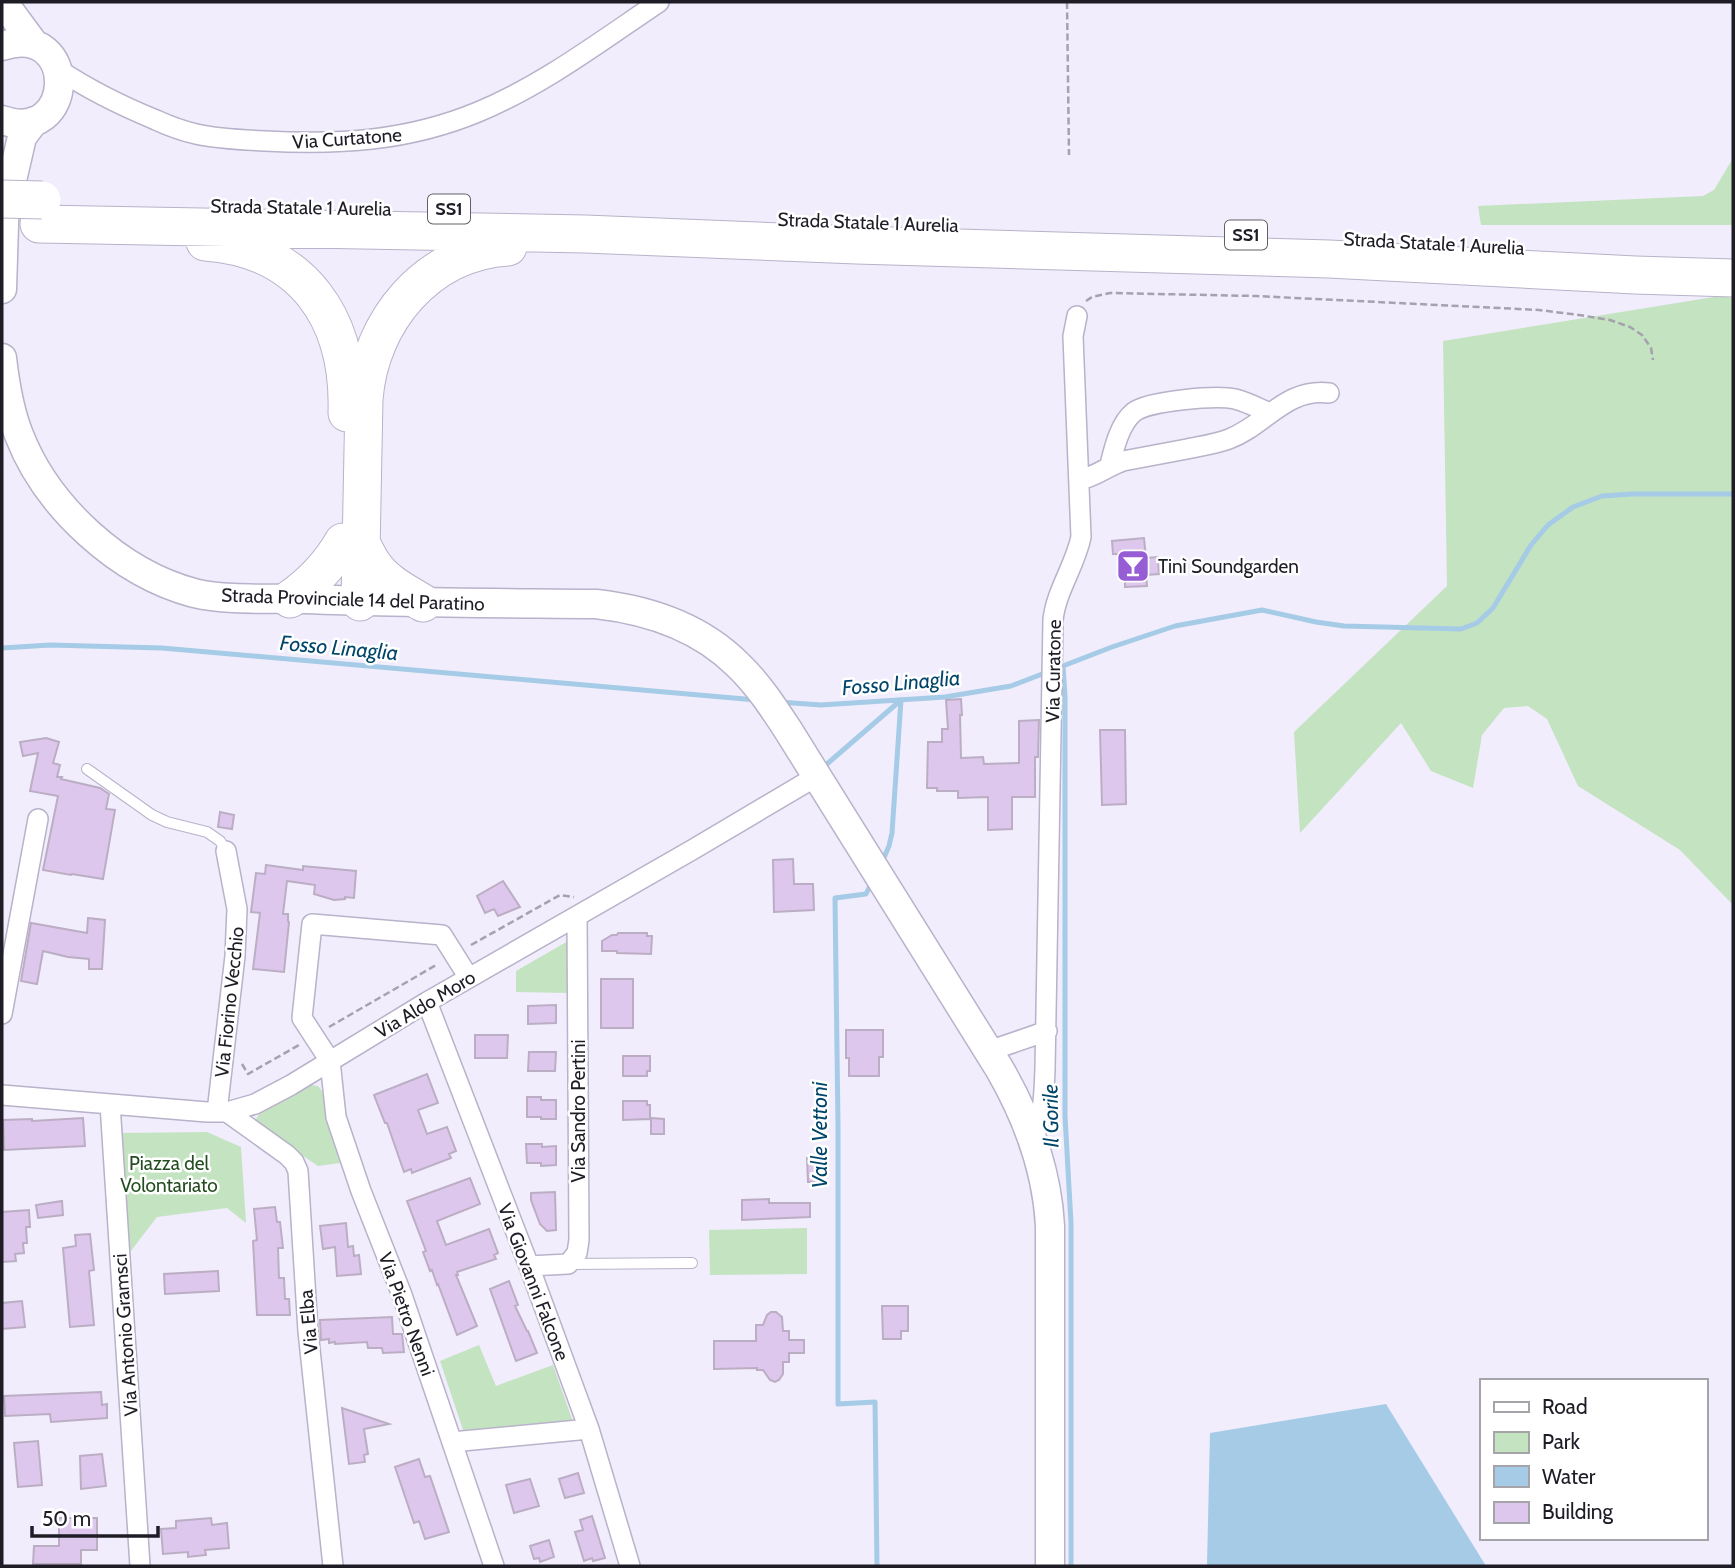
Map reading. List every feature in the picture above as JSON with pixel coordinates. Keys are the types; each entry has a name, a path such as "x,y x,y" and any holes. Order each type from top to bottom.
{"highway":[{"name":"Strada Statale 1 Aurelia","path":"3,200 40,212 170,226 585,234 1329,259 1635,264 1733,256"},
{"name":"Strada Statale 1 Aurelia","path":"40,212 186,205 587,211 856,223 1331,238 1635,264 1733,278"},
{"path":"170,226 198,242 237,247 280,265 308,288 328,314 342,352 347,390 352,542 351,601"},
{"path":"290,599 323,572 352,542 365,384 375,346 396,310 431,276 463,256 498,248 568,248 585,234"},
{"path":"352,542 399,589 423,603"}],"main road":[{"path":"3,2 34,44"},
{"path":"2,46 24,42 43,49 58,69 60,81 56,99 22,137 13,176 3,200 2,289"},
{"path":"2,120 16,124 34,121"},
{"name":"Strada Provinciale 14 del Paratino","path":"2,358 5,388 19,436 34,468 49,490 89,534 157,579 195,593 230,597 423,603 596,604 624,607 680,625 703,637 739,665 788,730 989,1051 1012,1090 1033,1138 1045,1181 1051,1226 1050,1566"}],"street":[{"name":"Via Curtatone","path":"58,69 115,102 195,134 300,143 403,136 479,112 519,93 659,2"},
{"name":"Via Curatone","path":"1033,1138 1039,1126 1042,1109 1047,1031 1054,611 1081,537 1073,336 1077,316"},
{"path":"1079,480 1123,461 1230,439 1293,399 1317,392 1329,393"},
{"path":"1111,465 1113,451 1131,415 1149,404 1218,397 1248,403 1270,413"},
{"name":"Via Aldo Moro","path":"2,1095 222,1112 255,1104 292,1085 426,1002 817,776"},
{"path":"2,1014 38,819"},
{"name":"Via Fiorino Vecchio","path":"222,1112 236,956 237,909 226,851"},
{"name":"Via Sandro Pertini","path":"568,1264 577,1253 579,1240 577,916"},
{"path":"330,1061 302,1018 312,924 442,935 469,978"},
{"name":"Via Giovanni Falcone","path":"426,1002 589,1429 630,1566"},
{"path":"989,1051 1047,1031"},
{"name":"Via Pietro Nenni","path":"330,1061 336,1117 361,1191 402,1295 494,1566"},
{"name":"Via Antonio Gramsci","path":"110,1104 140,1566"},
{"name":"Via Elba","path":"222,1112 287,1155 298,1171 308,1331 333,1566"},
{"path":"529,1266 568,1264"},
{"path":"452,1442 589,1429"}],"lane":[{"path":"87,769 152,815 207,832 220,841 226,851"},
{"path":"568,1264 692,1263"}],"path":[{"path":"1067,2 1069,155"},
{"path":"1077,316 1086,301 1110,293 1256,296 1539,310 1610,320 1630,327 1642,335 1651,348 1653,360"},
{"path":"240,1063 248,1074 560,895 605,900"}],"green space":[{"path":"1733,158 1733,225 1481,225 1478,206 1703,196 1714,190"},
{"path":"1720,296 1733,298 1733,905 1680,850 1578,786 1547,719 1528,706 1504,708 1482,735 1473,788 1431,771 1401,723 1300,833 1294,732 1447,586 1443,341"},
{"path":"568,941 569,993 516,992 516,971"},
{"path":"311,1085 318,1086 322,1091 340,1163 318,1166 255,1121 259,1114"},
{"name":"Piazza del Volontariato","path":"207,1132 241,1147 246,1223 227,1208 157,1217 127,1256 122,1133"},
{"path":"807,1228 807,1274 710,1275 709,1230"},
{"path":"479,1345 496,1386 553,1365 573,1422 463,1430 440,1361"}],"water":[{"path":"1386,1404 1486,1566 1207,1566 1210,1433"}],"building":[{"name":"Tinì Soundgarden","path":"1144,538 1146,558 1158,557 1159,574 1146,575 1147,586 1125,587 1125,578 1120,578 1119,554 1113,554 1112,541"},
{"path":"961,699 961,758 983,757 984,764 1019,763 1019,721 1039,720 1035,797 1012,797 1012,829 988,830 988,797 958,798 958,791 927,788 928,742 942,742 942,729 948,729 946,700"},
{"path":"1100,730 1125,730 1126,804 1102,805"},
{"path":"46,738 59,742 53,763 60,765 57,777 100,788 109,794 106,809 115,810 103,879 43,870 58,796 30,791 38,753 23,756 20,742"},
{"path":"220,812 234,815 232,829 218,827"},
{"path":"793,859 794,884 813,884 814,910 774,912 773,860"},
{"path":"266,865 303,870 303,866 356,871 354,898 334,900 314,894 315,885 287,881 283,914 288,914 289,922 284,972 253,969 260,913 251,912 256,873 265,874"},
{"path":"503,881 520,907 498,916 494,909 485,913 477,896"},
{"path":"88,918 105,920 102,969 89,969 89,959 43,951 37,984 21,981 31,923 87,933"},
{"path":"618,933 647,933 647,936 652,936 651,954 602,951 602,941"},
{"path":"601,979 633,979 633,1028 601,1028"},
{"path":"556,1005 556,1023 528,1024 528,1006"},
{"path":"846,1030 883,1030 883,1057 879,1057 879,1076 849,1076"},
{"path":"475,1035 508,1035 507,1058 475,1058"},
{"path":"529,1052 556,1052 555,1071 528,1071"},
{"path":"623,1056 650,1056 650,1071 647,1071 647,1076 623,1076"},
{"path":"427,1074 438,1103 418,1110 427,1134 447,1127 456,1151 449,1154 451,1158 412,1173 411,1169 404,1172 374,1095"},
{"path":"527,1097 556,1100 556,1119 527,1117"},
{"path":"623,1101 647,1101 647,1105 650,1105 650,1119 623,1120"},
{"path":"83,1118 85,1146 4,1150 3,1120"},
{"path":"651,1118 664,1119 664,1134 651,1134"},
{"path":"526,1144 556,1146 556,1165 527,1163"},
{"path":"821,1157 822,1182 808,1182 807,1158"},
{"path":"470,1178 480,1204 437,1221 446,1245 489,1229 498,1253 494,1255 496,1259 457,1272 477,1326 457,1335 438,1284 432,1270 430,1271 423,1252 426,1251 407,1201"},
{"path":"555,1192 556,1230 547,1231 540,1224 531,1193"},
{"path":"769,1199 769,1203 810,1203 810,1217 742,1220 742,1200"},
{"path":"62,1201 63,1215 38,1218 36,1205"},
{"path":"275,1207 283,1248 278,1248 279,1278 284,1278 285,1299 289,1299 290,1315 257,1315 253,1241 257,1240 254,1209"},
{"path":"29,1210 30,1227 26,1227 27,1243 23,1243 24,1253 15,1254 16,1261 2,1262 2,1212"},
{"path":"346,1223 348,1247 353,1246 354,1256 359,1255 361,1274 337,1276 335,1247 323,1249 320,1226"},
{"path":"90,1234 94,1270 89,1271 94,1325 70,1327 63,1248 76,1246 75,1235"},
{"path":"218,1271 219,1291 165,1294 164,1274"},
{"path":"509,1281 518,1305 515,1306 537,1353 516,1361 490,1289"},
{"path":"22,1301 25,1327 2,1329 2,1303"},
{"path":"882,1306 908,1306 908,1331 901,1331 901,1339 883,1339"},
{"path":"771,1312 782,1317 783,1331 789,1331 789,1340 804,1340 804,1353 789,1353 789,1362 783,1362 783,1374 779,1380 770,1380 763,1370 757,1368 714,1369 714,1341 756,1341 756,1325 763,1325"},
{"path":"392,1317 393,1334 402,1334 404,1352 383,1353 382,1348 368,1348 367,1342 335,1344 329,1343 329,1339 321,1340 320,1320"},
{"path":"101,1392 102,1405 107,1404 107,1418 51,1422 50,1414 5,1416 4,1396"},
{"path":"342,1408 389,1424 364,1429 368,1454 364,1455 365,1462 349,1464"},
{"path":"38,1441 42,1485 18,1487 14,1443"},
{"path":"102,1454 106,1486 81,1489 80,1456"},
{"path":"419,1459 425,1477 430,1476 449,1532 425,1539 419,1521 414,1523 395,1467"},
{"path":"578,1473 584,1493 565,1498 559,1479"},
{"path":"530,1479 539,1506 514,1513 506,1485"},
{"path":"592,1516 605,1558 584,1561 575,1532 583,1530 580,1520"},
{"path":"59,1518 97,1518 97,1550 81,1550 81,1564 33,1564 34,1546 59,1546"},
{"path":"211,1518 212,1525 227,1523 229,1548 205,1550 206,1555 188,1557 188,1552 163,1554 161,1529 176,1528 176,1521"},
{"path":"549,1540 554,1557 540,1562 539,1558 534,1559 530,1546"}],"waterway":[{"name":"Fosso Linaglia","path":"779,702 821,705 945,697 1011,686 1175,626 1262,610 1344,626 1461,629 1477,623 1493,608 1531,545 1548,525 1573,507 1602,496 1733,494"},
{"name":"Fosso Linaglia","path":"2,648 50,645 162,648 756,700"},
{"name":"Il Gorile","path":"1063,666 1065,1116 1071,1223 1071,1566"},
{"path":"827,764 901,700"},
{"name":"Valle Vettoni","path":"882,862 892,833 901,700"},
{"name":"Valle Vettoni","path":"871,884 866,894 835,898 838,1404 875,1402 877,1566"}],"place":[{"name":"Tinì Soundgarden","path":"1133,566"}]}
